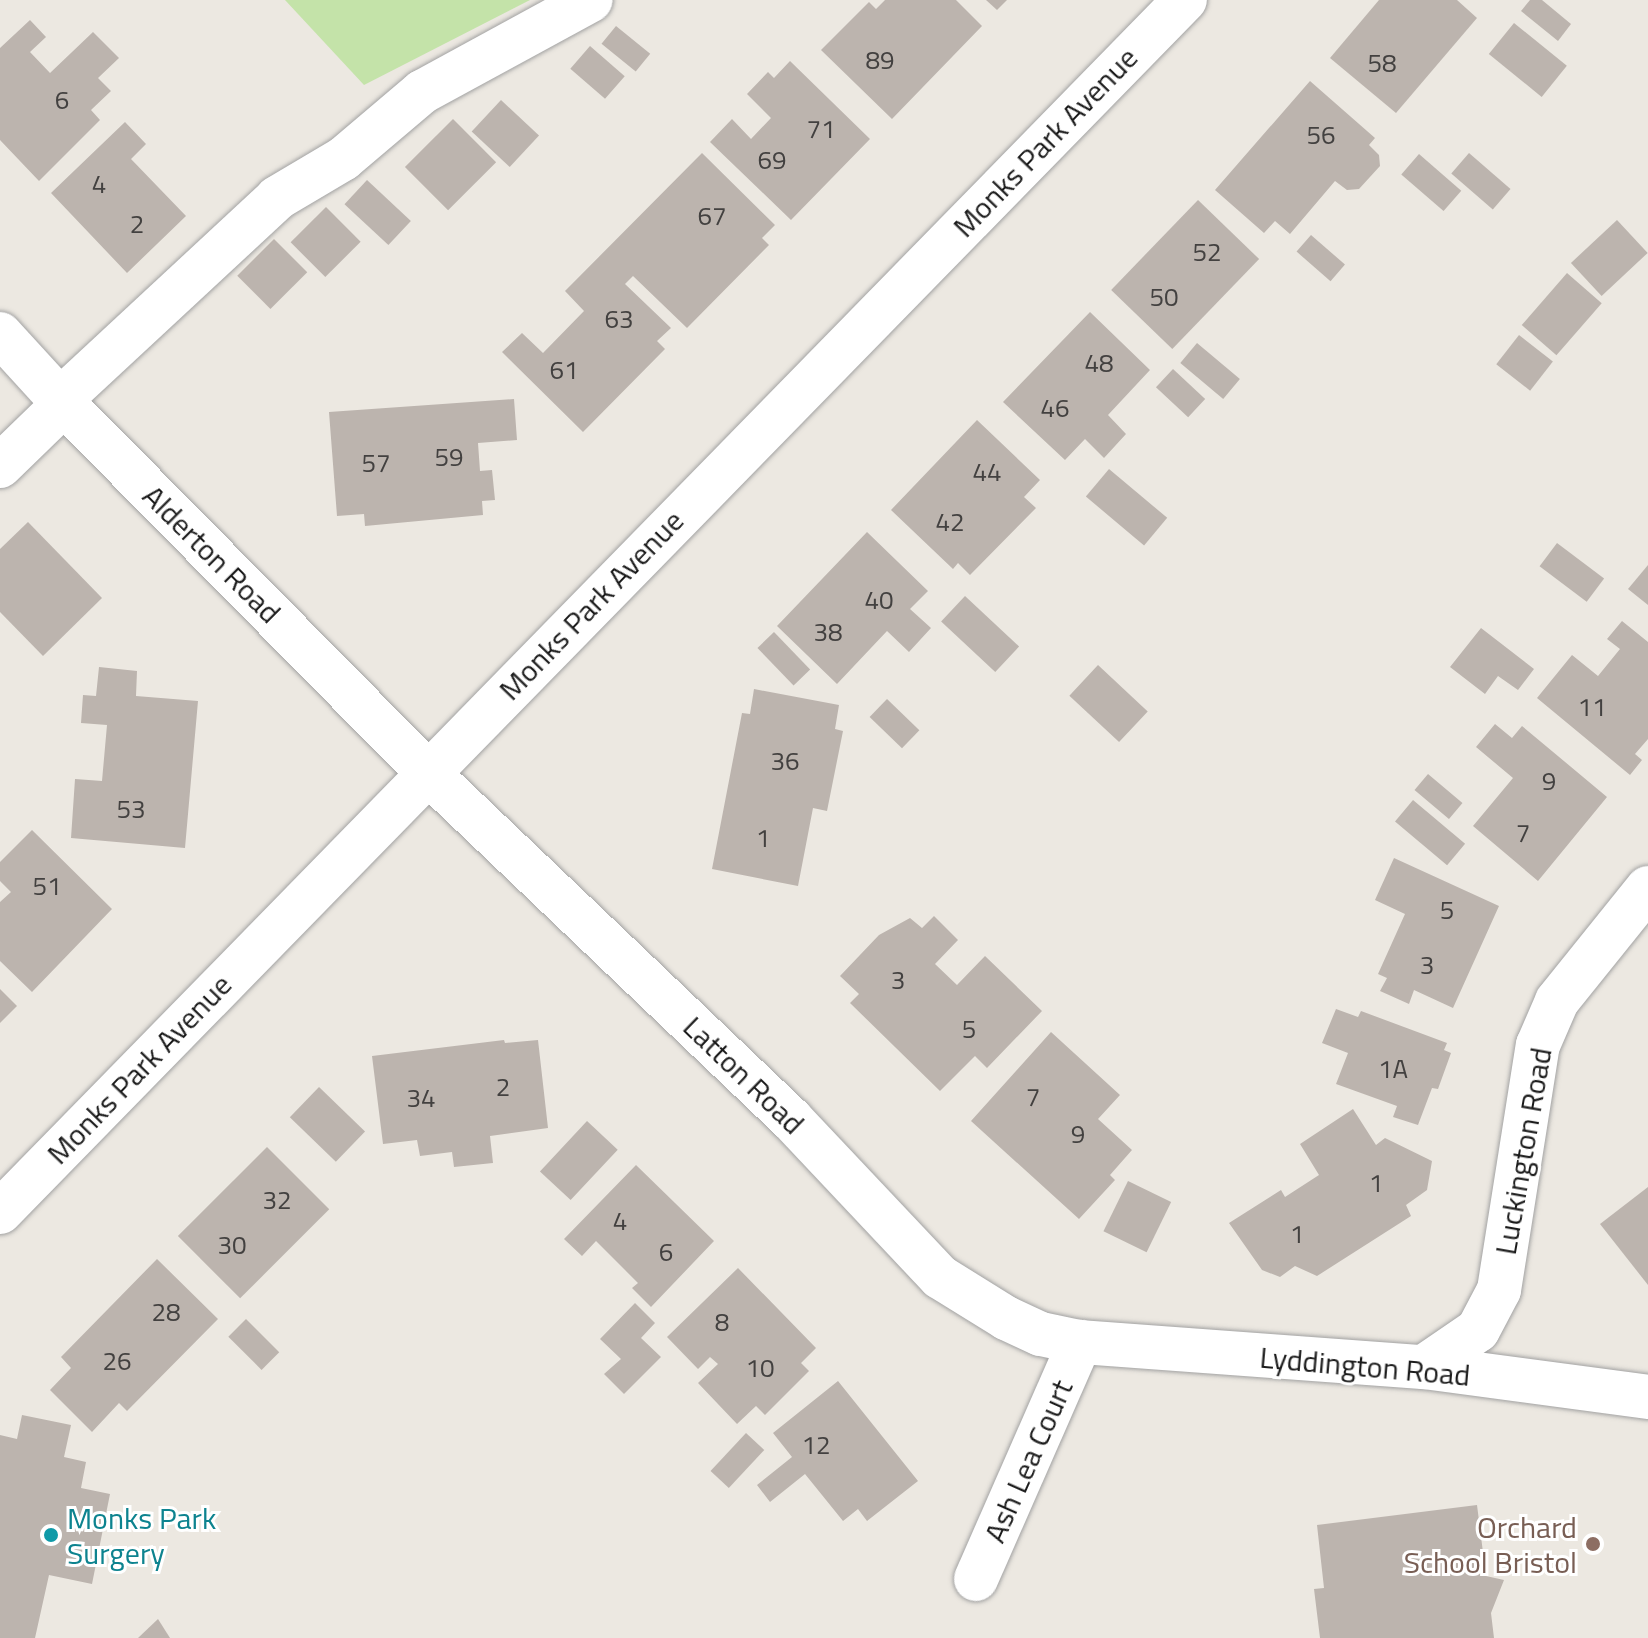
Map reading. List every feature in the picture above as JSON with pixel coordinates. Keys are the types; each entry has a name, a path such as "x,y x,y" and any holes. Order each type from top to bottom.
{"street":[{"path":"0,466 62,402 277,198 343,159 422,92 591,0"},
{"name":"Monks Park Avenue","path":"0,1212 1185,0"},
{"name":"Alderton Road","path":"0,334 62,402 427,772"},
{"name":"Latton Road","path":"427,772 791,1119 940,1277 1006,1318 1041,1334 1080,1342"},
{"name":"Luckington Road","path":"1424,1367 1478,1330 1499,1290 1538,1045 1557,1001 1648,888"},
{"name":"Lyddington Road","path":"1080,1342 1424,1367 1648,1397"},
{"name":"Ash Lea Court","path":"976,1579 1080,1342"}],"green space":[{"path":"285,0 530,0 364,85"}],"building":[{"path":"885,0 956,0 982,26 892,119 821,50 869,2 876,9"},
{"path":"986,0 1007,0 997,10"},
{"path":"1379,0 1457,0 1477,18 1396,113 1330,58"},
{"path":"1530,0 1542,0 1571,24 1558,41 1521,11"},
{"path":"30,20 46,37 30,52 50,73 93,32 119,58 98,78 111,91 91,110 100,120 39,181 0,140 0,48"},
{"path":"1514,23 1567,66 1542,97 1489,54"},
{"path":"616,26 650,54 636,72 602,44"},
{"path":"590,46 625,76 605,99 570,69"},
{"path":"790,61 870,139 791,220 710,142 732,119 751,139 771,118 747,94 768,72 774,78"},
{"path":"1310,81 1375,138 1369,145 1379,155 1380,166 1359,189 1347,190 1335,181 1290,234 1275,221 1264,233 1215,190"},
{"path":"501,100 539,135 510,167 472,131"},
{"path":"453,119 496,162 448,210 405,167"},
{"path":"125,122 146,144 131,159 186,216 127,273 51,193"},
{"path":"702,153 775,225 762,238 769,245 687,328 633,276 625,284 671,328 657,341 665,349 583,432 502,352 522,333 543,353 584,311 565,291"},
{"path":"1469,153 1511,189 1493,209 1451,173"},
{"path":"1419,154 1461,191 1444,211 1401,174"},
{"path":"367,180 411,221 388,245 344,204"},
{"path":"1198,200 1259,259 1172,349 1111,290"},
{"path":"326,207 361,242 325,277 291,242"},
{"path":"1617,220 1648,253 1602,296 1571,263"},
{"path":"1311,235 1345,265 1331,281 1297,252"},
{"path":"274,239 307,272 270,309 237,276"},
{"path":"1567,273 1602,303 1556,355 1522,325"},
{"path":"1090,312 1150,370 1108,415 1126,434 1104,458 1085,439 1065,460 1003,402"},
{"path":"1519,335 1553,361 1530,391 1496,364"},
{"path":"1197,343 1240,379 1223,399 1180,363"},
{"path":"1173,369 1205,399 1188,417 1156,387"},
{"path":"514,399 517,440 478,443 480,471 492,470 495,500 482,501 483,515 365,526 364,514 337,516 329,412"},
{"path":"977,420 1040,480 1024,497 1036,508 970,575 958,563 953,569 891,510"},
{"path":"1109,469 1167,518 1144,545 1086,497"},
{"path":"28,522 102,598 43,656 0,612 0,549"},
{"path":"867,532 928,591 910,609 931,628 909,652 887,631 837,684 777,626"},
{"path":"1557,543 1604,579 1587,602 1540,566"},
{"path":"1648,565 1648,605 1628,589"},
{"path":"965,596 1019,646 995,672 941,622"},
{"path":"1622,621 1648,642 1648,739 1635,754 1642,760 1630,775 1537,698 1572,655 1598,676 1620,649 1607,639"},
{"path":"1481,628 1534,669 1518,690 1498,676 1485,694 1450,667"},
{"path":"774,632 810,669 794,685 757,648"},
{"path":"1098,665 1148,711 1119,742 1069,696"},
{"path":"99,667 137,671 136,696 198,701 185,848 71,838 75,779 102,781 107,725 81,723 83,695 96,696"},
{"path":"754,689 839,705 835,729 843,731 827,811 813,808 798,886 712,869 742,713 750,714"},
{"path":"887,699 919,730 902,748 870,717"},
{"path":"1495,724 1512,738 1522,726 1607,797 1538,881 1473,826 1513,778 1476,747"},
{"path":"1428,774 1462,803 1449,819 1415,790"},
{"path":"1413,800 1465,844 1447,865 1395,821"},
{"path":"32,830 112,909 32,992 0,961 0,902 11,892 0,881 0,862"},
{"path":"1394,858 1499,906 1453,1008 1414,990 1409,1004 1380,991 1387,978 1378,974 1405,914 1375,900"},
{"path":"934,916 958,940 935,964 957,985 985,956 1042,1011 987,1068 975,1056 940,1091 850,1003 859,994 840,976 879,935 910,918 922,928"},
{"path":"0,989 17,1006 0,1023"},
{"path":"1336,1009 1358,1017 1361,1011 1447,1043 1444,1050 1451,1053 1438,1089 1432,1088 1418,1125 1393,1117 1397,1106 1336,1084 1348,1053 1322,1043"},
{"path":"1051,1032 1120,1095 1098,1119 1132,1150 1110,1175 1115,1180 1079,1219 971,1121"},
{"path":"504,1040 505,1043 538,1040 548,1128 490,1136 493,1163 454,1167 452,1152 420,1156 417,1140 383,1144 372,1056"},
{"path":"319,1087 365,1131 336,1162 290,1117"},
{"path":"1353,1109 1376,1145 1385,1138 1432,1161 1427,1190 1406,1205 1411,1216 1317,1276 1295,1266 1280,1277 1262,1270 1229,1223 1281,1190 1285,1197 1319,1175 1300,1144"},
{"path":"587,1121 618,1150 571,1200 540,1171"},
{"path":"267,1147 329,1209 240,1298 178,1236"},
{"path":"636,1165 714,1241 651,1307 632,1288 638,1283 596,1241 582,1256 564,1239"},
{"path":"1128,1181 1171,1202 1147,1252 1103,1231"},
{"path":"1648,1187 1648,1285 1600,1224"},
{"path":"157,1259 218,1319 127,1411 119,1403 92,1432 50,1390 71,1368 61,1357"},
{"path":"738,1268 816,1348 801,1363 809,1371 765,1415 756,1406 737,1424 698,1383 718,1364 710,1357 698,1369 667,1337"},
{"path":"635,1303 655,1323 641,1338 661,1357 624,1394 604,1374 621,1359 600,1339"},
{"path":"246,1319 279,1352 262,1370 228,1337"},
{"path":"838,1381 918,1481 867,1521 858,1509 843,1521 805,1474 770,1502 757,1485 792,1457 773,1433"},
{"name":"Monks Park Surgery","path":"22,1415 71,1425 64,1457 86,1462 81,1488 110,1494 92,1584 49,1575 35,1638 0,1638 0,1435 17,1439"},
{"path":"746,1433 764,1450 729,1488 711,1471"},
{"path":"1477,1505 1486,1576 1504,1580 1491,1613 1494,1638 1320,1638 1314,1589 1324,1588 1317,1525"},
{"path":"158,1619 170,1638 138,1638"}],"place":[{"name":"Monks Park Surgery","path":"51,1535"},
{"name":"Orchard School Bristol","path":"1593,1544"}]}
